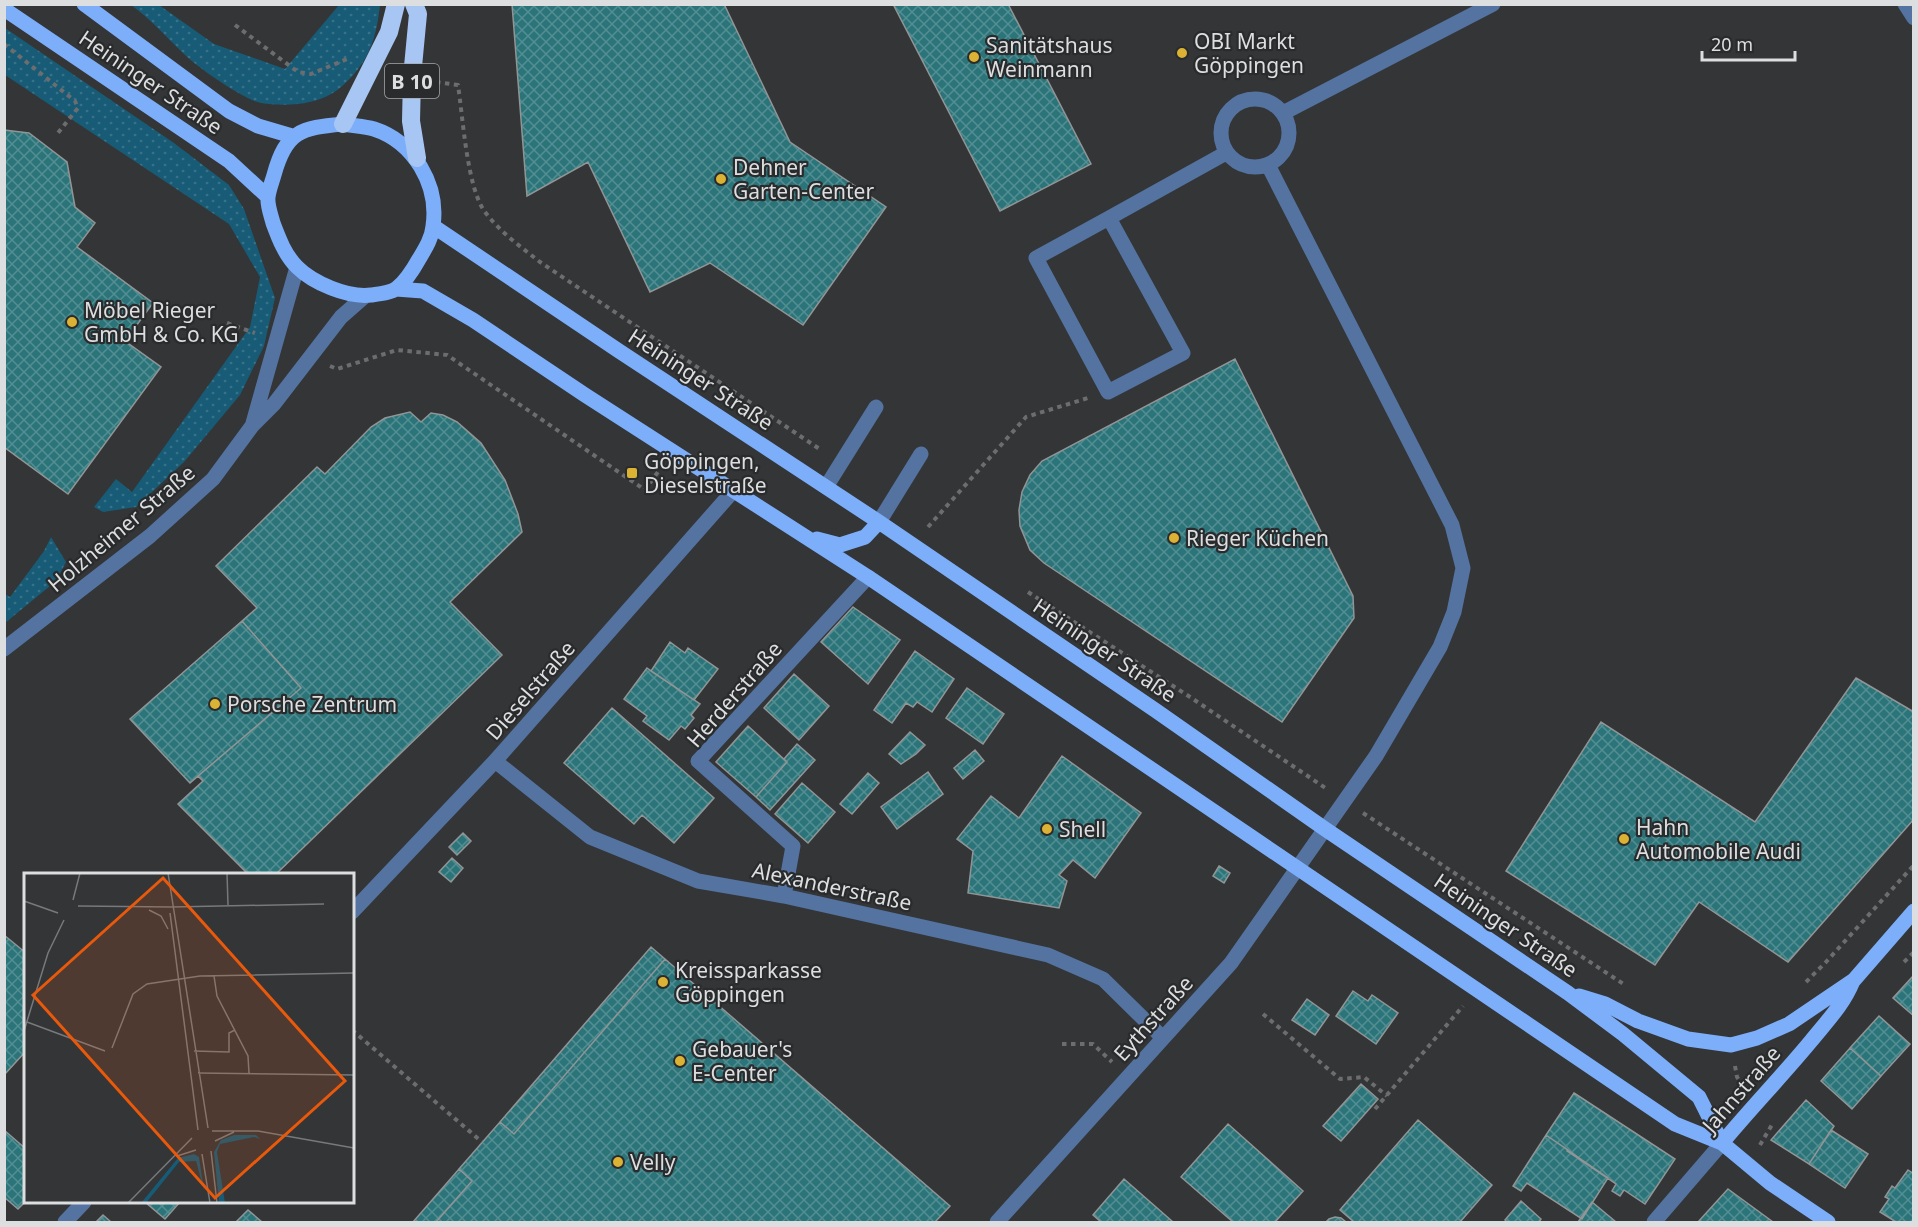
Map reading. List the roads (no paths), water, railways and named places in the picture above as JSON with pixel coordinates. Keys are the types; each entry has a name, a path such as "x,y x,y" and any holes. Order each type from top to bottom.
{"highway":[{"path":"343,124 389,32 396,4"},
{"name":"B 10","path":"414,4 418,14 412,77 411,120 417,158"}],"main road":[{"name":"Heininger Straße","path":"84,4 229,111 258,126 292,136"},
{"name":"Heininger Straße","path":"4,9 229,160 268,197"},
{"path":"343,124 375,130 389,137 417,158 430,188 433,204 433,226 429,243 414,267 396,289 365,296 344,293 322,283 297,267 279,241 270,213 268,197 277,166 292,136 309,129 343,124"},
{"name":"Heininger Straße","path":"433,226 609,345 879,522 1568,993 1623,1034 1699,1097 1722,1143"},
{"name":"Heininger Straße","path":"396,289 423,291 473,320 868,577 1676,1124 1722,1143 1770,1183 1827,1222"},
{"path":"805,536 840,544 866,537 879,522"},
{"name":"Jahnstraße","path":"1568,993 1605,1004 1638,1021 1688,1039 1731,1045 1756,1038 1789,1024 1854,980 1914,911"},
{"name":"Jahnstraße","path":"1722,1143 1845,1000 1854,980"}],"street":[{"path":"1283,113 1493,4"},
{"path":"1905,4 1914,18"},
{"path":"1250,98 1268,101 1283,113 1289,127 1288,142 1281,156 1269,165 1253,168 1238,163 1226,153 1220,137 1222,120 1232,106 1250,98"},
{"path":"1109,218 1183,353 1108,392 1036,258 1226,153"},
{"name":"Eythstraße","path":"997,1222 1231,963 1376,756 1440,646 1454,612 1463,568 1452,525 1269,165"},
{"name":"Holzheimer Straße","path":"252,426 297,267"},
{"name":"Holzheimer Straße","path":"4,649 158,529 213,479 252,426 274,404 341,318 365,296"},
{"path":"826,487 876,407"},
{"path":"879,522 921,454"},
{"name":"Dieselstraße","path":"354,910 495,761 734,490"},
{"name":"Herderstraße","path":"784,896 793,846 698,761 868,577"},
{"name":"Alexanderstraße","path":"495,761 590,837 698,881 784,896 1048,955 1103,979 1163,1038"},
{"name":"Jahnstraße","path":"1654,1222 1722,1143"},
{"path":"65,1222 83,1203"}],"place":[{"name":"OBI Markt Göppingen","path":"1182,53"},
{"name":"Sanitätshaus Weinmann","path":"974,57"},
{"name":"Dehner Garten-Center","path":"721,179"},
{"name":"Möbel Rieger GmbH & Co. KG","path":"72,322"},
{"name":"Göppingen, Dieselstraße","path":"632,473"},
{"name":"Rieger Küchen","path":"1174,538"},
{"name":"Porsche Zentrum","path":"215,704"},
{"name":"Shell","path":"1047,829"},
{"name":"Hahn Automobile Audi","path":"1624,839"},
{"name":"Kreissparkasse Göppingen","path":"663,982"},
{"name":"Gebauer's E-Center","path":"680,1061"},
{"name":"Velly","path":"618,1162"}]}
